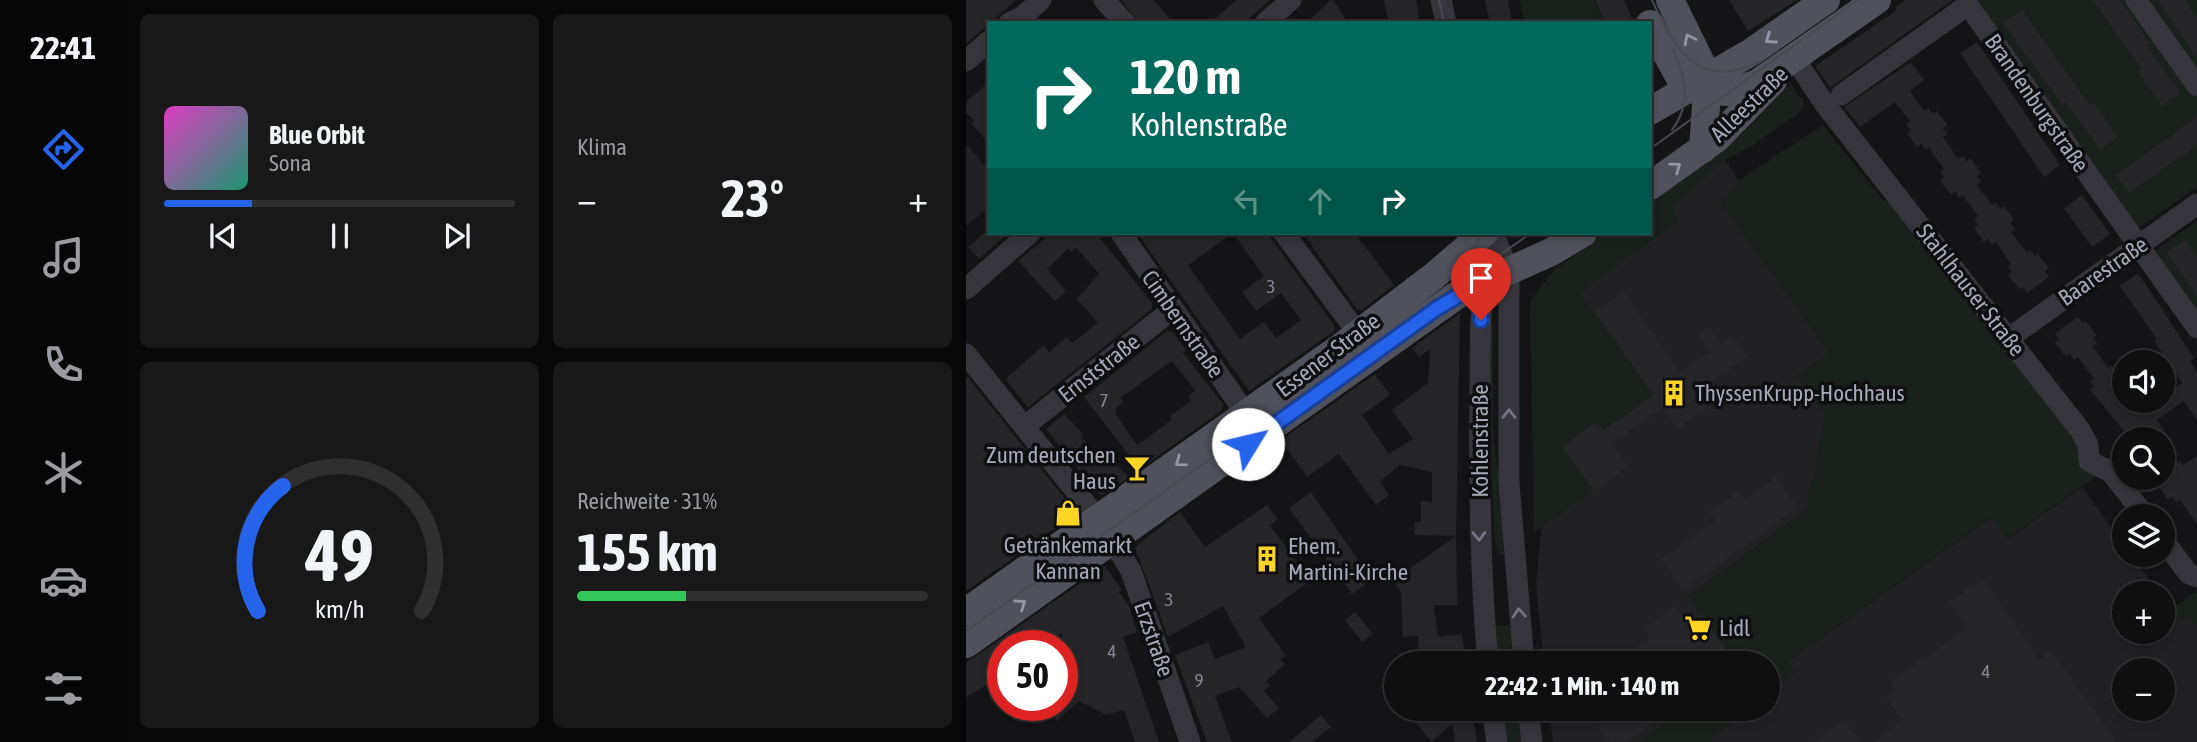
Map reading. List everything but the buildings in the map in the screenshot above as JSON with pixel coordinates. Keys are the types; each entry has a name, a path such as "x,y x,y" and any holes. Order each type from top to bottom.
{"main road":[{"path":"1639,0 1649,21"},
{"path":"1670,0 1701,87"},
{"name":"Alleestraße","path":"1652,110 1701,87 1826,0"},
{"name":"Alleestraße","path":"1701,87 1746,88 1795,59 1877,0"},
{"path":"1652,26 1701,87"},
{"name":"Alleestraße","path":"1652,185 1703,149 1735,122 1795,59"},
{"name":"Alleestraße","path":"1701,87 1703,149"},
{"name":"Essener Straße","path":"966,644 1246,414 1341,347 1357,332 1434,276 1482,235"},
{"path":"1481,282 1551,252 1580,235"},
{"name":"Essener Straße","path":"966,612 1105,530 1481,282"}],"street":[{"path":"1013,21 1041,0"},
{"path":"1104,0 1123,21"},
{"path":"1267,21 1291,0"},
{"path":"1441,0 1446,21"},
{"path":"2136,0 2197,86"},
{"name":"Brandenburgstraße","path":"1841,94 1968,5 2197,328"},
{"path":"966,61 987,43"},
{"name":"Stahlhauser Straße","path":"1795,59 1824,103 2085,438 2089,461 2111,472 2136,504"},
{"name":"Baarestraße","path":"2009,338 2197,204"},
{"path":"966,289 1028,235"},
{"name":"Cimbernstraße","path":"1122,235 1246,414"},
{"path":"1285,235 1357,332"},
{"name":"Kohlenstraße","path":"1487,651 1480,567 1481,282 1491,235"},
{"name":"Kohlenstraße","path":"1492,235 1509,271 1509,483 1523,651"},
{"name":"Ernststraße","path":"1025,426 1173,309"},
{"name":"Erzstraße","path":"966,354 1105,530 1130,571 1190,742"},
{"path":"2175,553 2196,577"},
{"path":"1480,567 1514,562"},
{"path":"1494,721 1497,742"},
{"path":"1529,721 1532,742"}],"shaded area":[{"path":"1520,0 1594,0 1603,21 1524,21"},
{"path":"1971,0 2129,0 2197,97 2197,187 2134,231"},
{"path":"2141,0 2197,0 2197,79"},
{"path":"1791,83 1804,103 1800,112 1749,148 1725,160 1674,205 1677,222 1580,293 1654,395 1603,431 1596,422 1562,446 1594,491 1534,532 1530,301 1555,269 1602,235 1652,235 1652,199 1740,136"},
{"path":"1823,125 1882,199 1897,208 2077,439 2079,465 2101,473 2007,539 1991,517 1787,662 1795,672 1780,683 1780,651 1727,651 1688,597 1807,509 1825,413 1796,375 1829,352 1721,204 1739,180"},
{"path":"966,144 987,169 987,209 966,226"},
{"path":"1725,160 1739,181 1722,204 1829,352 1826,413 1807,509 1688,597 1727,651 1543,651 1536,587 1563,284 1647,235 1652,235 1652,213"},
{"path":"2197,221 2197,318 2151,254"},
{"path":"1489,325 1493,325 1493,440 1502,495 1504,555 1498,553 1496,543 1490,471"},
{"path":"2082,487 2112,528 2112,567 2140,567 2150,581 2112,581 2112,644 2175,644 2175,615 2179,621 2189,615 2197,626 2197,742 1707,742 1732,721 1780,721 1780,682 1794,672 1787,662 1992,517 2008,539"},
{"path":"2197,591 2197,626 2189,615 2179,622 2175,616 2175,606"},
{"path":"1511,625 1514,651 1495,651 1492,626"},
{"path":"1503,721 1522,721 1525,742 1506,742"},
{"path":"1550,721 1669,721 1638,742 1553,742"},
{"path":"1668,721 1735,721 1707,742 1637,742"}],"tram line":[{"path":"1439,0 1444,21"},
{"path":"1652,0 1669,34 1680,49 1691,60 1705,68 1721,72 1739,70 1760,61"},
{"path":"1652,148 1857,0"},
{"path":"1672,130 1685,100 1684,80 1673,49"},
{"path":"1448,280 1472,255 1480,235"},
{"path":"966,631 1528,235"}],"place":[{"name":"ThyssenKrupp-Hochhaus","path":"1674,393"},
{"name":"Zum deutschen Haus","path":"1137,468"},
{"name":"Getränkemarkt Kannan","path":"1068,513"},
{"name":"Ehem. Martini-Kirche","path":"1267,559"},
{"name":"Lidl","path":"1698,628"}],"route":[{"path":"1248,444 1436,309 1481,282 1481,320"}]}
